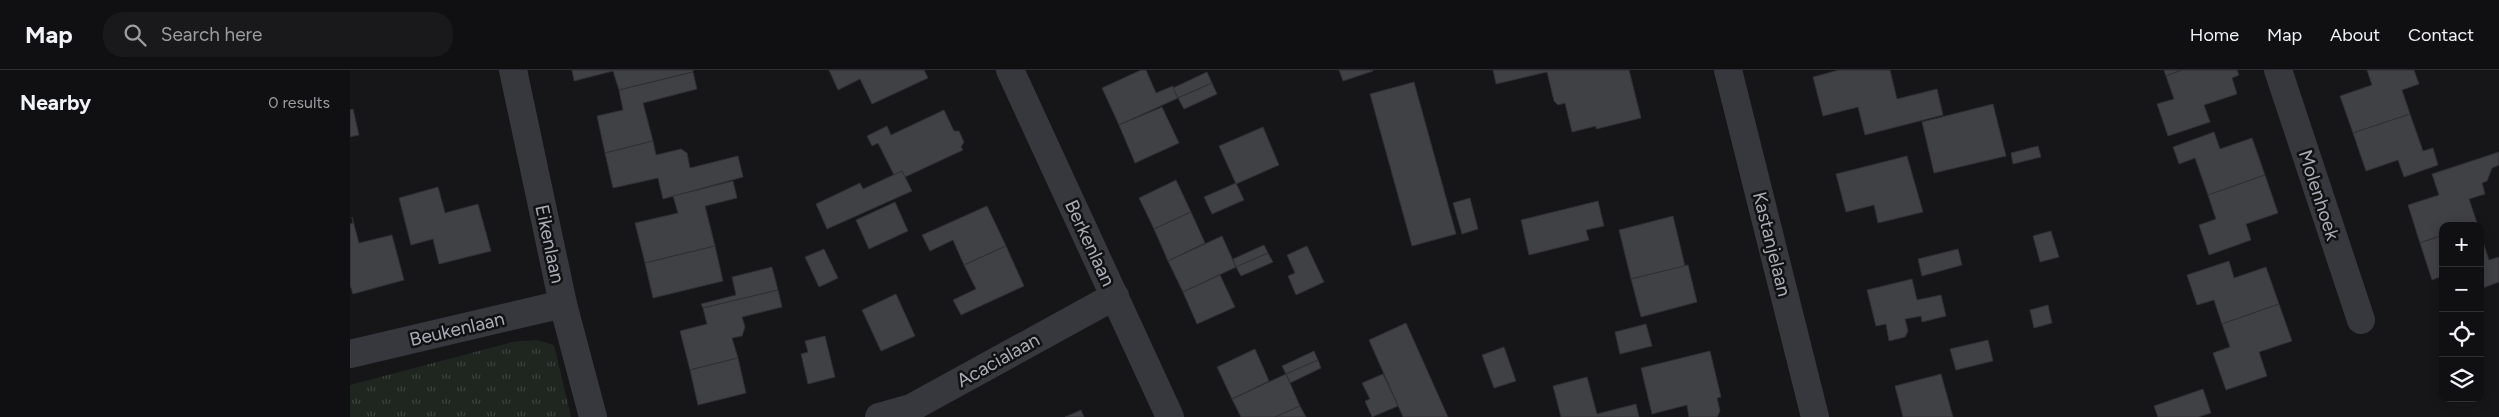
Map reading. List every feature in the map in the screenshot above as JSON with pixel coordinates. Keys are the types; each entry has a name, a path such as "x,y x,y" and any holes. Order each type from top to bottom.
{"street":[{"name":"Eikenlaan","path":"512,70 563,304 593,417"},
{"name":"Berkenlaan","path":"1010,70 1170,417"},
{"name":"Kastanjelaan","path":"1728,70 1815,417"},
{"name":"Molenhoek","path":"2278,70 2361,320"},
{"name":"Acacialaan","path":"879,417 911,408 1115,296"},
{"name":"Beukenlaan","path":"350,354 563,304"}],"green space":[{"path":"537,340 554,345 571,417 350,417 350,385 513,342"}],"building":[{"path":"572,70 693,70 693,72 619,90 613,71 574,81"},
{"path":"829,70 924,70 928,78 872,104 860,79 838,90"},
{"path":"1141,70 1146,70 1156,93 1173,86 1178,98 1119,125 1102,88"},
{"path":"1339,70 1373,70 1373,71 1343,81"},
{"path":"1493,70 1629,70 1641,118 1596,129 1596,126 1572,132 1565,103 1558,105 1554,101 1547,72 1496,84"},
{"path":"1839,70 1890,70 1897,99 1937,89 1943,115 1865,135 1858,107 1823,116 1813,77"},
{"path":"2164,70 2182,70 2166,76"},
{"path":"2182,70 2237,70 2239,75 2232,78 2237,94 2204,105 2210,122 2168,136 2157,104 2174,99 2166,76"},
{"path":"2367,70 2414,70 2419,84 2402,90 2410,114 2353,133 2340,96 2372,85"},
{"path":"693,72 697,89 643,103 653,141 605,153 597,116 623,110 619,90"},
{"path":"1207,72 1212,83 1178,98 1173,88"},
{"path":"1414,82 1456,234 1412,246 1370,94"},
{"path":"1212,83 1217,94 1184,109 1178,98"},
{"path":"1993,104 2006,156 1934,173 1922,122"},
{"path":"1162,107 1179,143 1135,163 1119,125"},
{"path":"353,109 359,135 350,137 350,110"},
{"path":"944,110 954,131 959,131 964,142 961,147 963,150 905,177 902,171 894,175 878,143 872,146 867,136 887,126 891,135"},
{"path":"2410,114 2423,151 2433,148 2438,165 2404,177 2398,160 2366,171 2353,133"},
{"path":"1263,127 1279,165 1236,184 1219,146"},
{"path":"2214,132 2220,149 2252,138 2265,175 2208,195 2195,158 2179,164 2173,147"},
{"path":"653,141 656,155 681,149 687,153 690,168 738,156 743,177 663,199 658,178 613,188 605,153"},
{"path":"2038,146 2041,157 2013,164 2011,153"},
{"path":"2499,152 2499,165 2492,168 2487,181 2482,183 2485,194 2469,199 2477,222 2439,222 2439,236 2420,243 2408,205 2439,195 2432,174"},
{"path":"1907,156 1923,212 1878,223 1874,205 1846,212 1836,174"},
{"path":"902,171 912,191 827,229 816,204 860,183 863,189"},
{"path":"2265,175 2278,213 2246,224 2251,240 2209,255 2199,225 2216,219 2208,195"},
{"path":"1176,180 1191,212 1154,229 1139,198"},
{"path":"733,181 737,198 705,206 715,246 645,263 635,223 678,213 673,196"},
{"path":"1236,183 1244,200 1212,214 1204,197"},
{"path":"438,187 445,213 478,204 491,251 439,264 433,239 411,245 399,198"},
{"path":"1470,198 1478,229 1462,234 1453,203"},
{"path":"1598,201 1604,226 1586,230 1589,240 1529,255 1521,220"},
{"path":"895,202 908,231 869,249 856,220"},
{"path":"987,206 1006,246 964,265 953,240 930,251 922,235"},
{"path":"1191,212 1205,243 1168,261 1154,229"},
{"path":"1673,216 1685,266 1631,279 1619,230"},
{"path":"352,217 359,243 392,235 404,280 353,294 350,285 350,224 353,223"},
{"path":"2051,231 2059,257 2040,262 2033,236"},
{"path":"1222,236 1236,267 1183,292 1168,261"},
{"path":"2439,236 2439,277 2432,280 2420,243"},
{"path":"1264,245 1268,253 1236,267 1233,259"},
{"path":"2484,245 2489,260 2499,257 2499,282 2484,288"},
{"path":"715,246 723,281 653,298 645,263"},
{"path":"1006,246 1024,286 961,315 953,300 976,289 964,265"},
{"path":"1307,246 1324,282 1296,295 1288,276 1295,273 1287,255"},
{"path":"824,249 838,278 819,287 805,257"},
{"path":"1958,249 1962,265 1922,276 1918,259"},
{"path":"1268,253 1273,262 1241,276 1236,267"},
{"path":"2229,261 2234,278 2266,267 2279,304 2222,324 2214,300 2197,305 2187,275"},
{"path":"1688,265 1697,302 1641,317 1631,279"},
{"path":"772,267 778,290 703,308 701,304 736,295 732,277"},
{"path":"1220,275 1235,307 1197,324 1183,292"},
{"path":"1912,279 1917,300 1941,295 1946,316 1922,322 1921,316 1905,319 1908,331 1905,337 1889,341 1886,324 1876,326 1867,290"},
{"path":"778,290 782,307 742,317 745,327 742,336 732,338 738,358 690,370 680,331 707,324 703,308"},
{"path":"896,294 915,336 881,351 862,310"},
{"path":"2279,304 2292,341 2259,352 2267,376 2226,390 2213,353 2230,347 2222,324"},
{"path":"2048,305 2052,323 2034,328 2030,310"},
{"path":"1406,323 1448,417 1403,417 1369,340"},
{"path":"1646,324 1652,346 1620,354 1615,332"},
{"path":"825,336 835,377 808,384 801,354 808,352 805,341"},
{"path":"1988,340 1993,361 1956,370 1950,349"},
{"path":"1504,347 1516,381 1494,388 1482,355"},
{"path":"1255,349 1269,381 1232,399 1217,367"},
{"path":"1314,351 1318,360 1286,374 1282,366"},
{"path":"1710,351 1721,397 1717,398 1720,411 1717,417 1689,417 1687,405 1652,414 1641,368"},
{"path":"738,358 746,393 698,405 690,370"},
{"path":"1318,360 1321,368 1290,383 1286,374"},
{"path":"1286,374 1300,406 1275,417 1241,417 1232,399"},
{"path":"1383,374 1398,406 1372,417 1365,401 1370,399 1362,383"},
{"path":"1941,374 1953,417 1903,417 1895,386"},
{"path":"1587,377 1597,414 1636,404 1639,417 1561,417 1553,386"},
{"path":"2203,389 2211,413 2198,417 2158,417 2154,406"},
{"path":"1300,406 1306,417 1275,417"},
{"path":"1081,410 1084,417 1065,417"}]}
